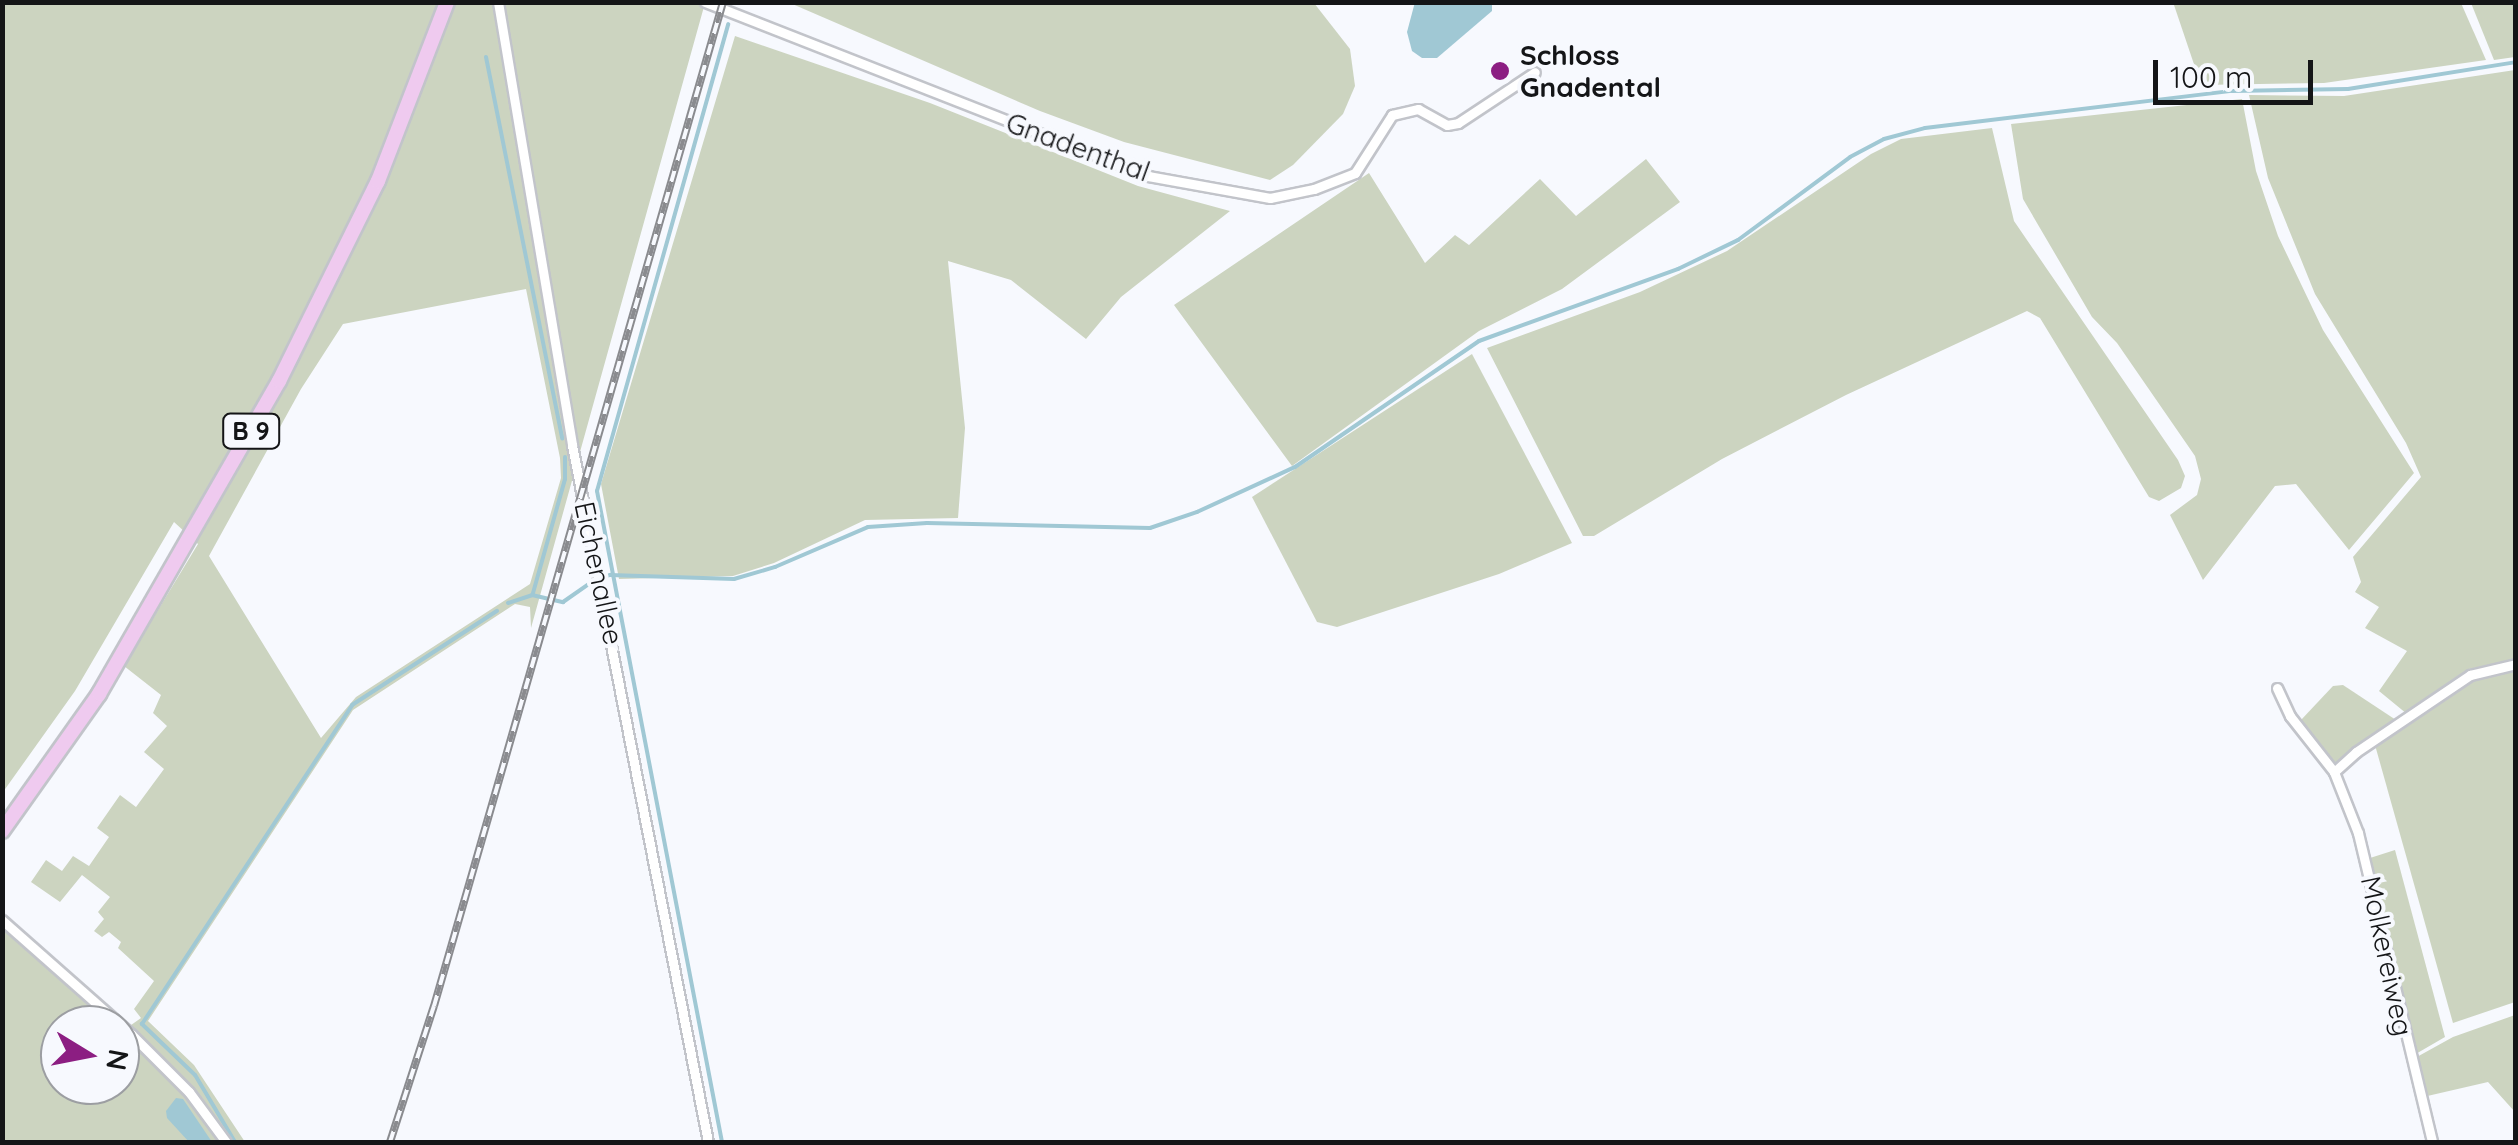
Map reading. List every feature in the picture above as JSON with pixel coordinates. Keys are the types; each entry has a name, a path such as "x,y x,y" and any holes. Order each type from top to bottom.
{"main road":[{"name":"B 9","path":"2,832 99,694 278,382 378,181 447,2"}],"street":[{"name":"Eichenallee","path":"498,2 572,445 604,590 708,1142"},
{"name":"Gnadenthal","path":"705,2 1148,176 1270,198 1314,189 1355,174 1392,115 1418,109 1447,125 1458,123 1535,72"},
{"path":"2334,772 2356,752 2470,675 2516,664"},
{"name":"Molkereiweg","path":"2277,688 2290,716 2334,772 2370,876 2390,983 2432,1142"},
{"path":"2,920 131,1034 188,1092 226,1142"}],"green space":[{"path":"3,3 705,3 531,628 530,607 515,604 353,710 148,1021 194,1065 245,1142 3,1142 3,928 94,1005 40,1005 40,1105 140,1105 141,1018 137,1005 154,981 118,948 121,942 109,932 102,937 94,931 104,919 98,912 110,897 82,875 60,902 31,882 46,860 62,871 73,856 89,866 109,837 97,828 120,795 136,807 164,769 144,752 167,726 153,713 161,695 124,666 198,544 174,522 75,691 3,792","holes":["526,289 561,478 530,584 356,697 321,738 209,556 301,389 343,324"]},
{"path":"790,3 1314,3 1350,49 1355,86 1343,114 1293,165 1270,180 1124,142 1040,111"},
{"path":"2461,3 2486,60 2324,83 2201,85 2174,5"},
{"path":"2471,3 2515,3 2515,57 2494,60"},
{"path":"735,36 930,103 1138,186 1230,211 1121,297 1086,339 1011,280 948,261 965,428 958,518 865,520 774,563 733,576 619,579 601,484"},
{"path":"2515,70 2515,659 2469,669 2407,714 2379,691 2407,651 2365,628 2379,607 2355,592 2361,582 2353,557 2421,477 2406,443 2315,294 2268,178 2249,95 2344,96"},
{"path":"2242,99 2256,171 2278,236 2323,330 2414,473 2349,550 2296,484 2275,486 2203,580 2170,515 2197,495 2201,479 2195,456 2117,343 2092,317 2023,199 2011,124"},
{"path":"1992,128 2014,221 2178,460 2185,476 2181,488 2159,501 2149,497 2040,318 2027,311 1846,395 1722,459 1594,536 1583,536 1487,348 1640,292 1727,251 1871,154 1901,139"},
{"path":"1646,159 1680,202 1562,289 1479,331 1292,466 1174,305 1369,173 1425,263 1455,235 1469,245 1540,179 1576,216"},
{"path":"1472,354 1572,543 1499,574 1337,627 1317,622 1252,497"},
{"path":"2515,668 2515,1002 2453,1023 2375,745 2473,675"},
{"path":"2343,685 2396,720 2336,765 2301,720 2333,686"},
{"path":"2395,850 2445,1037 2414,1055 2370,858"},
{"path":"2515,1015 2515,1112 2488,1082 2423,1097 2415,1058 2453,1037"}],"water":[{"path":"1415,2 1492,3 1492,11 1437,58 1422,58 1412,51 1407,32"},
{"path":"176,1098 183,1099 212,1142 189,1142 167,1118 166,1111"}],"waterway":[{"path":"722,1142 597,491 728,24"},
{"path":"486,57 562,439"},
{"path":"508,603 532,595 563,602 590,583 610,575 734,579 775,567 868,527 927,523 1150,528 1197,512 1295,467 1479,341 1678,269 1738,240 1850,157 1884,139 1925,128 2232,91 2348,89 2516,62"},
{"path":"533,593 565,479 565,457"},
{"path":"235,1142 195,1075 142,1024 352,705 497,611"}],"railway":[{"path":"390,1142 434,1006 723,2"}],"place":[{"name":"Schloss Gnadental","path":"1500,71"}]}
